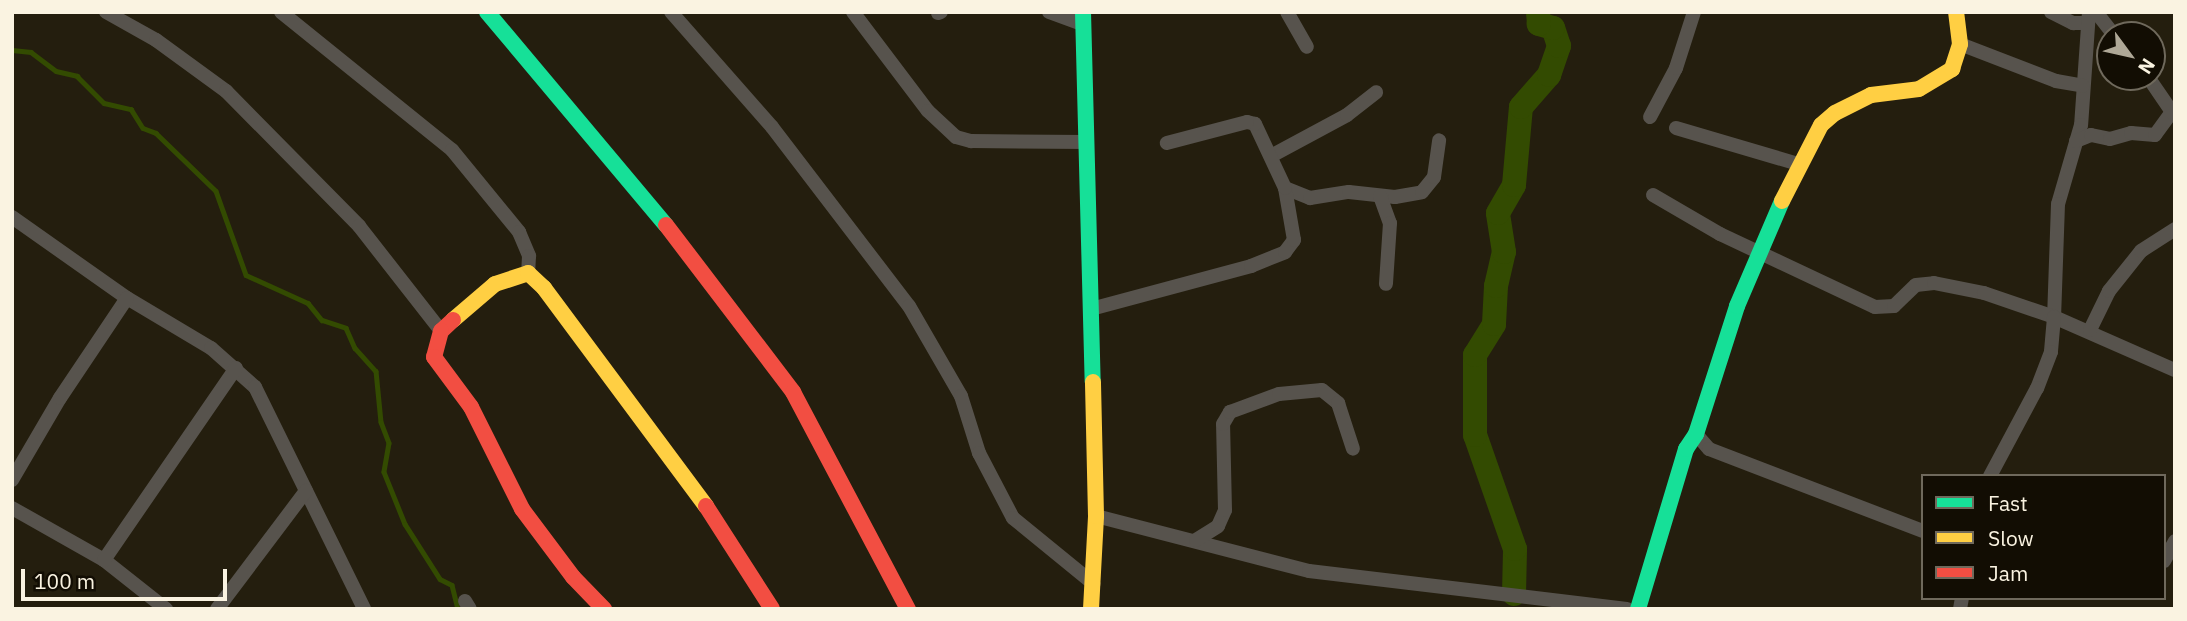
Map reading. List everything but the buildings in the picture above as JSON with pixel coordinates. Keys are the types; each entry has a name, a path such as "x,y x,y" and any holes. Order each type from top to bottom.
{"street":[{"path":"106,12 156,40 226,91 359,226 441,331"},
{"path":"281,12 452,150 519,232 529,256 528,273 719,524 772,609"},
{"path":"487,12 647,199 793,392 908,609"},
{"path":"853,12 928,111 956,137 971,141 1087,142"},
{"path":"1049,12 1084,19 1096,516 1091,609"},
{"path":"1287,12 1307,47"},
{"path":"1650,117 1676,68 1694,12"},
{"path":"1638,609 1686,449 1696,434 1757,251 1798,164 1821,125 1836,113 1871,95 1919,89 1942,78 1952,69 1960,44 1956,12"},
{"path":"1991,474 2037,388 2050,352 2054,317 2058,204 2076,141 2090,16 2073,23 2051,12"},
{"path":"679,14 772,127 909,306 961,396 979,453 1013,518 1094,584"},
{"path":"1960,44 2056,81 2083,86"},
{"path":"2076,141 2091,135 2110,139 2131,133 2155,135 2172,111 2158,91"},
{"path":"1271,156 1347,115 1376,92"},
{"path":"1091,309 1272,259 1294,240 1294,220 1285,188 1258,127 1251,122 1167,142"},
{"path":"1676,128 1798,164"},
{"path":"1285,188 1310,198 1349,192 1380,196 1422,192 1430,186 1439,140"},
{"path":"1653,195 1757,251 1883,309 1894,306 1916,285 1934,283 1984,292 2091,330 2175,370"},
{"path":"1380,196 1390,223 1386,284"},
{"path":"1294,220 1310,198"},
{"path":"12,217 127,298 236,368 266,405 364,609"},
{"path":"2091,330 2109,291 2141,251 2175,229"},
{"path":"528,273 506,276 441,331 434,344 434,357 471,407 522,509 573,577 604,609"},
{"path":"12,480 60,398 127,298"},
{"path":"104,560 236,368"},
{"path":"1196,540 1218,526 1225,510 1223,424 1230,412 1279,394 1322,390 1338,403 1353,449"},
{"path":"1696,434 1709,449 1921,530"},
{"path":"217,609 306,491"},
{"path":"12,508 104,560 166,609"},
{"path":"1096,516 1309,571 1627,609"},
{"path":"2166,557 2175,541"}],"waterway":[{"path":"1514,594 1515,549 1475,435 1475,355 1494,324 1496,286 1504,252 1498,213 1514,185 1521,107 1549,75 1559,46 1553,28 1539,24 1538,12"},
{"path":"12,50 31,52 56,71 77,76 104,103 131,109 143,128 156,133 216,191 246,275 308,303 322,320 346,328 355,348 376,371 381,422 389,443 384,472 405,524 440,579 452,585 458,609"}],"traffic: fast":[{"path":"487,12 666,225"},
{"path":"1083,12 1093,382"},
{"path":"1638,609 1686,449 1696,434 1737,306 1782,201"}],"traffic: slow":[{"path":"1782,201 1821,125 1835,113 1871,95 1919,89 1952,69 1960,44 1956,12"},
{"path":"453,320 495,284 528,273 544,288 706,506"},
{"path":"1091,609 1096,516 1093,382"}],"traffic: jam":[{"path":"666,225 793,392 908,609"},
{"path":"453,320 441,331 434,357 471,407 522,509 573,577 604,609"},
{"path":"706,506 772,609"}]}
